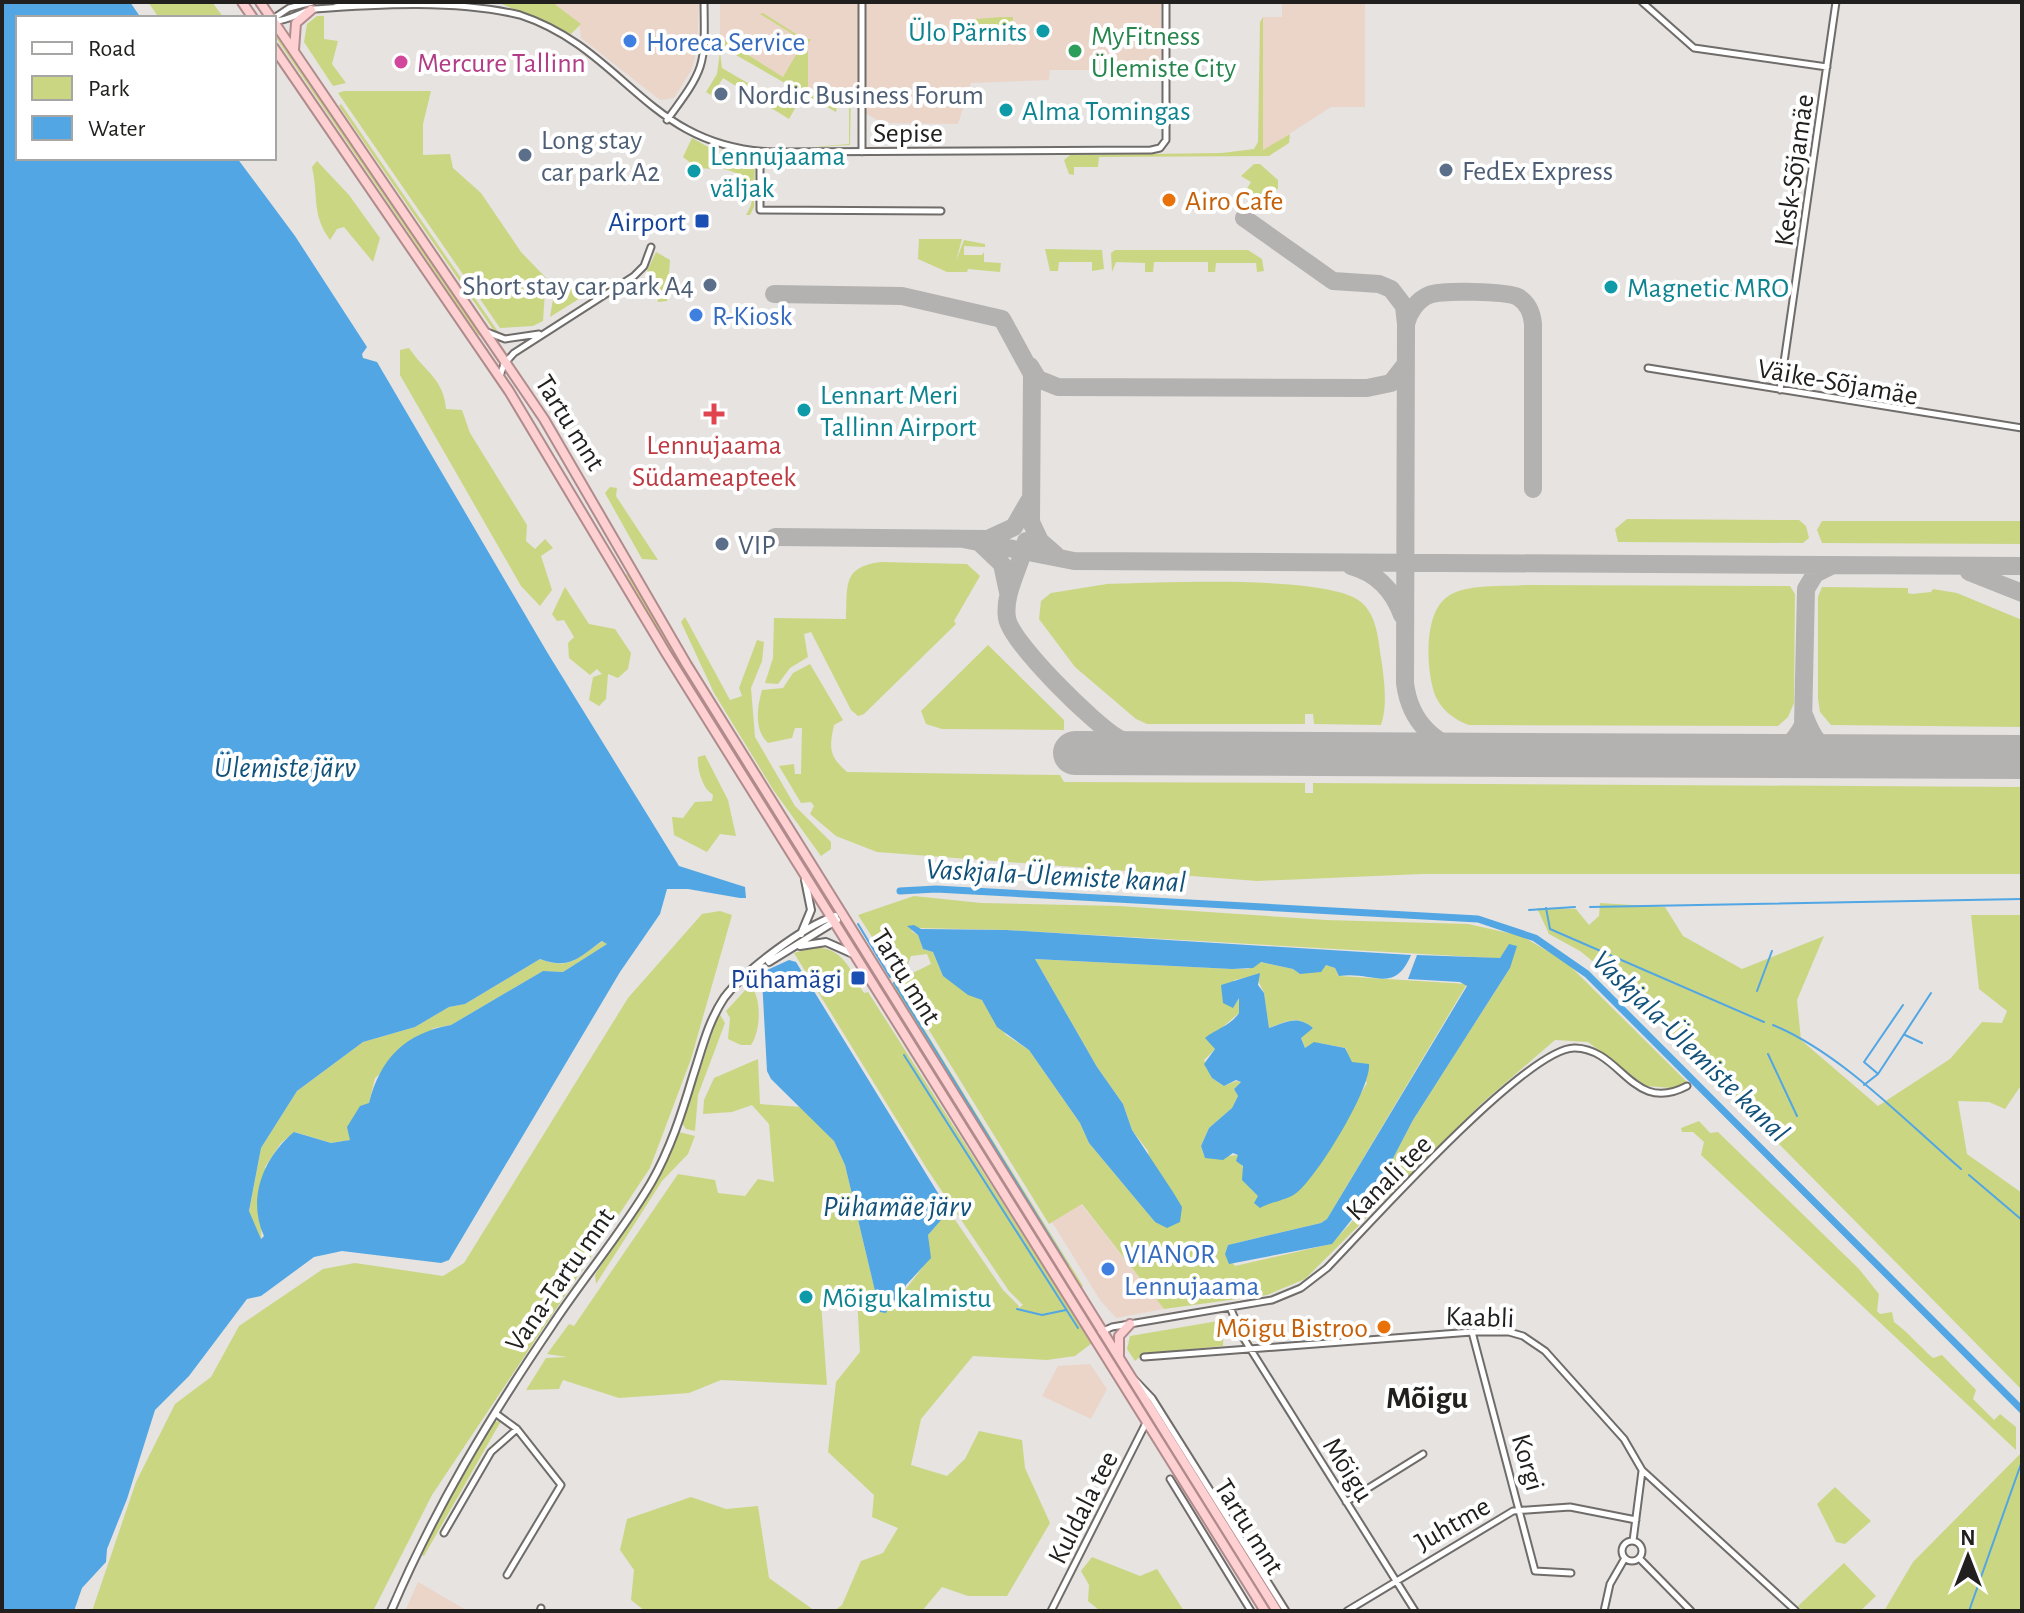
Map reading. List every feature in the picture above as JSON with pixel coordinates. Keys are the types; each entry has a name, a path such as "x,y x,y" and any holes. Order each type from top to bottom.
{"highway":[{"path":"242,2 254,16"},
{"path":"294,51 294,27 312,6"},
{"name":"Tartu mnt","path":"276,24 507,361 578,473 687,665 1277,1611"},
{"name":"Tartu mnt","path":"276,51 500,377 853,954 1265,1611"},
{"path":"1120,1360 1119,1336 1130,1324"}],"street":[{"path":"335,2 352,5"},
{"path":"667,120 701,72 705,54 704,2"},
{"path":"862,2 862,152"},
{"name":"Sepise","path":"352,5 480,6 534,20 591,53 667,120 709,141 760,152 862,152 1151,150 1164,145 1166,2"},
{"path":"1642,2 1694,48 1827,67"},
{"name":"Kesk-Sõjamäe","path":"1780,390 1836,2"},
{"path":"276,19 312,6 352,5"},
{"path":"760,152 760,210 941,211"},
{"path":"507,361 544,332 634,276 644,266 651,247"},
{"path":"487,332 505,339 544,332"},
{"name":"Tartu mnt","path":"500,377 507,361"},
{"name":"Väike-Sõjamäe","path":"1648,368 2022,428"},
{"path":"800,936 811,910 803,873"},
{"path":"832,920 843,914"},
{"name":"Vana-Tartu mnt","path":"391,1611 437,1508 495,1413 651,1183 666,1155 712,1019 726,995 800,936 832,920"},
{"name":"Vana-Tartu mnt","path":"753,971 796,947 832,920"},
{"path":"796,947 826,942 853,954"},
{"name":"Kanali tee","path":"1093,1337 1102,1331 1130,1324 1283,1297 1309,1283 1500,1093 1561,1050 1577,1048 1597,1053 1650,1092 1665,1094 1687,1086"},
{"name":"Mõigu","path":"1230,1307 1234,1322 1415,1611"},
{"name":"Kaabli","path":"1144,1357 1472,1332 1509,1332 1535,1343 1624,1439 1642,1470 1796,1611"},
{"name":"Korgi","path":"1472,1332 1522,1509 1535,1571 1571,1573"},
{"path":"1129,1375 1152,1398 1286,1611"},
{"path":"495,1413 517,1429 561,1485 507,1575"},
{"name":"Kuldala tee","path":"1051,1611 1147,1421"},
{"path":"444,1533 495,1447 517,1429"},
{"path":"1346,1502 1423,1454"},
{"path":"1633,1541 1642,1470"},
{"path":"1170,1479 1251,1611"},
{"name":"Juhtme","path":"1347,1611 1484,1527 1522,1509 1570,1507 1636,1520"},
{"path":"1633,1541 1640,1546 1639,1558 1691,1611"},
{"path":"1604,1611 1610,1584 1625,1558 1623,1547 1633,1541"},
{"path":"1625,1558 1632,1561 1639,1558"}],"shaded area":[{"path":"552,2 699,2 697,49 692,69 674,98 660,100 581,38 579,23"},
{"path":"720,2 1161,2 1161,70 1050,70 1049,80 971,83 958,124 883,123 850,105 804,91 720,37"},
{"path":"1282,2 1365,2 1365,107 1331,107 1263,151 1263,17 1282,17"},
{"path":"1081,1204 1164,1309 1116,1318 1100,1300 1052,1222"},
{"path":"1090,1364 1107,1389 1091,1419 1042,1396 1058,1366"},
{"path":"418,1582 468,1611 405,1611"}],"green space":[{"path":"148,2 212,2 222,16 158,16"},
{"path":"497,2 552,2 581,24 571,34"},
{"path":"760,14 804,39 811,39 808,44 808,89 835,89 836,92 851,89 850,145 812,147 849,144 849,105 838,101 836,112 720,46 720,37 783,77 804,41"},
{"path":"317,16 324,16 324,39 338,41 332,64 346,83 333,86 304,42 307,24"},
{"path":"1013,17 1013,43 976,42 976,19"},
{"path":"1263,17 1263,150 1290,134 1289,143 1269,156 1099,157 1098,167 1074,167 1074,175 1069,174 1064,160 1070,155 1222,153 1254,149 1258,142 1260,22"},
{"path":"276,35 484,337 478,335 276,38"},
{"path":"720,52 722,68 782,103 785,98 797,105 789,119 723,78 713,94 727,105 706,92 717,74"},
{"path":"431,91 423,124 423,155 450,154 453,168 481,193 521,252 546,278 543,321 533,326 500,328 338,93"},
{"path":"341,104 499,334 339,106"},
{"path":"692,138 712,149 714,169 697,168 683,157"},
{"path":"722,149 755,159 754,207 750,215 746,215 752,191 745,179 723,169 719,156"},
{"path":"317,161 349,195 380,238 373,262 344,227 337,229 330,240 324,230 318,213 312,167"},
{"path":"1254,164 1260,164 1278,180 1278,188 1266,204 1246,190 1251,182 1241,176"},
{"path":"919,239 962,239 956,261 964,240 985,244 985,247 964,246 964,255 982,255 984,252 984,262 1001,263 1000,272 968,269 967,272 947,272 918,259"},
{"path":"1045,249 1102,250 1104,269 1092,271 1092,262 1059,262 1058,271 1050,271"},
{"path":"1115,250 1248,250 1262,259 1264,271 1257,272 1256,263 1216,263 1215,272 1208,272 1208,262 1154,262 1153,272 1145,272 1145,263 1116,262 1112,272 1111,253"},
{"path":"656,252 670,260 667,301 658,302 653,278 647,271"},
{"path":"606,282 550,317 555,288 585,288 588,284"},
{"path":"409,348 438,383 446,409 462,410 470,433 527,525 526,541 535,549 545,539 553,548 541,556 552,590 540,606 521,586 400,375 400,350"},
{"path":"610,487 617,488 616,496 658,560 642,559 605,493"},
{"path":"1627,519 1799,520 1806,526 1809,538 1803,543 1618,542 1615,529"},
{"path":"1822,521 2022,521 2022,544 1822,543 1817,530"},
{"path":"881,562 967,564 980,576 954,621 956,624 864,714 858,716 851,710 811,632 804,634 808,657 790,668 778,684 765,683 773,658 774,618 846,619 849,580 859,569"},
{"path":"626,574 631,576 808,866 805,868 682,673"},
{"path":"1107,584 1279,584 1343,593 1361,602 1374,621 1379,643 1385,692 1381,725 1314,724 1313,714 1305,714 1305,724 1147,724 1136,719 1075,667 1039,619 1041,601 1051,593"},
{"path":"1526,585 1790,586 1795,594 1794,703 1788,717 1778,726 1463,723 1443,708 1434,692 1429,669 1429,641 1434,615 1447,597 1464,590"},
{"path":"565,587 589,624 615,629 631,653 628,669 618,678 608,674 606,699 599,706 589,700 593,677 602,674 597,669 590,675 569,658 568,643 574,637 564,620 557,621 552,614"},
{"path":"1822,587 1908,588 1908,593 1912,594 1931,592 1933,589 1957,593 2022,620 2022,727 1831,725 1820,712 1818,698 1818,597"},
{"path":"685,617 730,700 742,696 739,688 757,640 764,642 762,661 751,688 755,737 795,806 831,842 831,849 821,856 774,791 714,693 681,622"},
{"path":"988,645 1064,720 1064,730 942,729 926,724 921,711"},
{"path":"810,664 843,720 834,725 831,746 837,761 847,772 1060,775 1064,782 1305,783 1305,793 1313,793 1313,783 2022,787 2022,874 1422,874 1257,881 877,852 836,836 810,814 814,806 811,802 801,803 779,766 794,764 795,774 801,774 802,728 795,728 792,738 768,743 760,732 758,711 762,690 783,688 793,673"},
{"path":"705,755 728,800 736,836 720,834 707,852 674,835 672,817 683,818 695,802 712,801 713,795 703,783 698,767 698,757"},
{"path":"914,896 981,903 1119,906 1326,920 1468,924 1522,936 1566,962 1687,1082 1672,1088 1646,1086 1588,1042 1555,1040 1482,1103 1305,1279 1267,1295 1164,1309 1082,1204 1049,1224 898,980 931,964 927,954 911,956 906,969 896,974 858,915","holes":["916,928 1006,930 1492,958 1500,958 1507,948 1510,968 1413,1120 1378,1187 1350,1224 1331,1244 1235,1266 1225,1254 1228,1245 1327,1219 1467,984 1339,976 1335,968 1326,965 1300,974 1293,969 1260,962 1248,969 1232,969 1035,959 1097,1067 1123,1104 1132,1130 1148,1151 1155,1222 1089,1143 1080,1123 1029,1050 1006,1035 982,1000 943,976 933,952 923,949 918,935 911,931","1256,976 1264,993 1269,1028 1291,1020 1302,1021 1313,1028 1301,1037 1305,1048 1319,1043 1346,1048 1348,1060 1355,1064 1367,1083 1314,1171 1259,1196 1251,1189 1238,1155 1205,1158 1201,1146 1209,1128 1232,1108 1238,1096 1234,1089 1241,1082 1224,1086 1212,1078 1204,1060 1215,1049 1216,1033 1239,1013 1239,998 1234,1006 1234,980"]},
{"path":"1600,903 1665,907 1683,936 1742,969 1824,936 1797,1000 1801,1040 1878,1106 1950,1059 1982,1022 2002,1023 2007,1011 1979,989 1971,915 2022,915 2022,1084 2005,1109 1989,1102 1958,1101 1967,1154 2022,1193 2022,1390 1622,985 1580,951 1549,934 1537,908 1576,909 1589,925 1599,916"},
{"path":"720,911 732,915 691,1059 650,1168 432,1495 373,1611 92,1611 136,1482 175,1404 211,1377 239,1326 323,1269 355,1263 443,1276 464,1263 628,998 702,914"},
{"path":"603,941 607,944 563,972 543,971 451,1025 434,1028 375,1078 369,1103 351,1140 331,1143 295,1132 281,1143 265,1167 261,1240 249,1212 261,1148 297,1091 363,1042 415,1027 449,1007 465,1004 540,959 567,963"},
{"path":"822,945 822,948 842,959 864,993 868,992 1092,1343 1075,1356 1047,1360 973,1356 921,1419 911,1465 947,1476 965,1459 979,1431 1022,1440 1025,1468 1050,1523 1007,1596 968,1596 942,1587 922,1611 834,1611 842,1605 861,1561 883,1553 898,1528 872,1517 874,1495 828,1452 836,1382 860,1352 857,1297 821,1302 827,1385 721,1380 689,1393 619,1398 563,1380 559,1389 526,1390 546,1358 567,1357 547,1354 569,1324 574,1326 678,1174 715,1180 718,1193 745,1196 758,1179 774,1182 769,1124 752,1105 732,1112 703,1114 704,1100 714,1078 758,1059 760,1104 802,1107 834,1141 845,1165 880,1312 900,1296 930,1258 928,1235 949,1211 1003,1290 1019,1306 1017,1309 1023,1305 1009,1291 927,1169 794,953"},
{"path":"895,982 1083,1286 1081,1288 892,985"},
{"path":"750,985 757,997 758,1023 751,1045 741,1045 728,1039 730,1018 726,1011"},
{"path":"719,1013 725,1023 698,1095 695,1131 686,1129 682,1123"},
{"path":"1699,1121 1710,1133 1718,1132 1859,1269 1879,1294 1877,1311 1880,1314 1892,1312 1894,1322 1933,1358 1942,1355 1976,1390 1973,1399 1994,1420 2000,1414 2016,1427 2016,1450 1701,1155 1704,1142 1693,1132 1682,1132 1681,1128"},
{"path":"679,1132 695,1136 688,1154 662,1181 596,1284 595,1275 660,1173"},
{"path":"1224,1320 1223,1346 1143,1354 1135,1361 1127,1349 1130,1336"},
{"path":"501,1421 422,1555 461,1473 493,1422"},
{"path":"2022,1452 2022,1611 1884,1611 1913,1562"},
{"path":"1835,1487 1871,1521 1845,1544 1836,1542 1817,1504"},
{"path":"691,1497 726,1509 758,1506 769,1578 815,1611 645,1611 631,1600 634,1570 620,1550 627,1519"},
{"path":"1092,1557 1140,1576 1157,1569 1184,1611 1100,1611 1088,1601 1089,1585 1081,1571"},
{"path":"1844,1563 1876,1596 1860,1611 1803,1611 1798,1606"}],"water":[{"name":"Ülemiste järv","path":"2,2 130,2 140,16 16,16 16,160 238,160 295,236 367,347 363,358 377,362 547,652 679,866 745,887 746,898 667,889 660,914 620,972 449,1260 441,1263 342,1251 314,1257 261,1296 247,1299 189,1376 155,1410 127,1499 107,1549 106,1562 82,1588 74,1611 2,1611","holes":["602,941 607,944 563,972 543,971 451,1025 420,1034 397,1050 380,1073 369,1103 360,1106 347,1127 350,1140 331,1143 294,1132 274,1154 261,1180 257,1208 264,1236 261,1239 249,1211 261,1148 297,1091 363,1042 415,1027 449,1007 465,1004 540,959 566,963"]},
{"path":"914,925 921,929 1006,930 1411,955 1398,974 1382,979 1339,976 1335,968 1326,965 1321,972 1300,974 1293,969 1261,962 1253,968 1232,969 1035,959 1097,1067 1123,1104 1132,1130 1182,1207 1180,1222 1167,1228 1155,1222 1089,1143 1080,1123 1029,1050 997,1027 982,1000 968,995 943,976 933,952 923,949 918,935 907,926"},
{"path":"1509,944 1517,946 1510,968 1413,1120 1378,1187 1332,1244 1229,1264 1225,1254 1228,1245 1327,1219 1467,986 1460,982 1408,979 1417,955 1500,958"},
{"name":"Pühamäe järv","path":"789,960 796,962 949,1211 928,1235 931,1258 906,1285 901,1297 891,1302 886,1313 880,1312 845,1165 834,1141 771,1079 767,1071 762,979 765,971"},
{"path":"1260,973 1258,985 1264,993 1269,1028 1302,1021 1313,1028 1301,1038 1305,1048 1314,1042 1345,1048 1352,1062 1369,1064 1352,1112 1316,1171 1295,1194 1260,1208 1254,1203 1258,1196 1242,1180 1243,1166 1236,1161 1238,1155 1233,1153 1223,1160 1205,1158 1201,1146 1209,1128 1232,1108 1238,1096 1234,1089 1241,1082 1236,1080 1224,1086 1212,1078 1204,1064 1215,1049 1205,1038 1239,1013 1239,998 1233,1008 1223,1003 1221,985"}],"waterway":[{"name":"Vaskjala-Ülemiste kanal","path":"900,891 936,889 1478,919 1535,938 1587,974 2022,1410"},
{"path":"1590,907 2022,899"},
{"path":"1529,910 1575,907"},
{"path":"1546,908 1550,929 1764,1022"},
{"path":"858,924 890,977"},
{"path":"1757,991 1772,951"},
{"path":"894,983 1068,1266"},
{"path":"1864,1085 1878,1074 1931,993"},
{"path":"1877,1073 1864,1062 1903,1005"},
{"path":"1773,1025 1798,1037 1848,1070 1961,1169"},
{"path":"1905,1035 1922,1043"},
{"path":"1768,1054 1797,1116"},
{"path":"904,1055 1078,1328"},
{"path":"1969,1175 2022,1220"},
{"path":"1017,1309 1042,1315 1066,1310"},
{"path":"1969,1611 2022,1461"}],"taxiway":[{"path":"1244,218 1333,281 1379,284 1391,289 1404,306 1406,324"},
{"path":"1475,754 1448,746 1427,731 1413,710 1405,683 1406,324 1414,307 1425,297 1446,292 1501,293 1518,297 1529,309 1533,324 1533,489"},
{"path":"774,294 902,296 1002,319 1032,374 1031,522 1040,541 1056,555"},
{"path":"1030,366 1038,379 1058,387 1367,388 1391,383 1405,365"},
{"path":"775,537 988,539 1014,527 1029,501"},
{"path":"963,539 1074,561 2022,566"},
{"path":"1026,541 1006,609 1012,630 1055,682 1107,730 1129,743 1164,753"},
{"path":"981,544 1002,564 1008,592"},
{"path":"1764,756 1787,745 1803,725 1806,589 1815,574 1833,565"},
{"path":"1351,566 1369,573 1383,584 1402,615"},
{"path":"1969,572 2022,593"},
{"path":"1805,717 1818,742 1842,756"}],"runway":[{"path":"1075,753 2022,757"}],"place":[{"name":"Ülo Pärnits","path":"1043,31"},
{"name":"Horeca Service","path":"630,41"},
{"name":"MyFitness Ülemiste City","path":"1075,51"},
{"name":"Mercure Tallinn","path":"401,62"},
{"name":"Nordic Business Forum","path":"721,94"},
{"name":"Alma Tomingas","path":"1006,110"},
{"name":"Long stay car park A2","path":"525,155"},
{"name":"FedEx Express","path":"1446,170"},
{"name":"Lennujaama väljak","path":"694,171"},
{"name":"Airo Cafe","path":"1169,200"},
{"name":"Airport","path":"702,221"},
{"name":"Short stay car park A4","path":"710,285"},
{"name":"Magnetic MRO","path":"1611,287"},
{"name":"R-Kiosk","path":"696,315"},
{"name":"Lennart Meri Tallinn Airport","path":"804,410"},
{"name":"Lennujaama Südameapteek","path":"714,414"},
{"name":"VIP","path":"722,544"},
{"name":"Pühamägi","path":"858,978"},
{"name":"VIANOR Lennujaama","path":"1108,1269"},
{"name":"Mõigu kalmistu","path":"806,1297"},
{"name":"Mõigu Bistroo","path":"1384,1327"}],"district":[{"name":"Mõigu","path":"1427,1397"}]}
